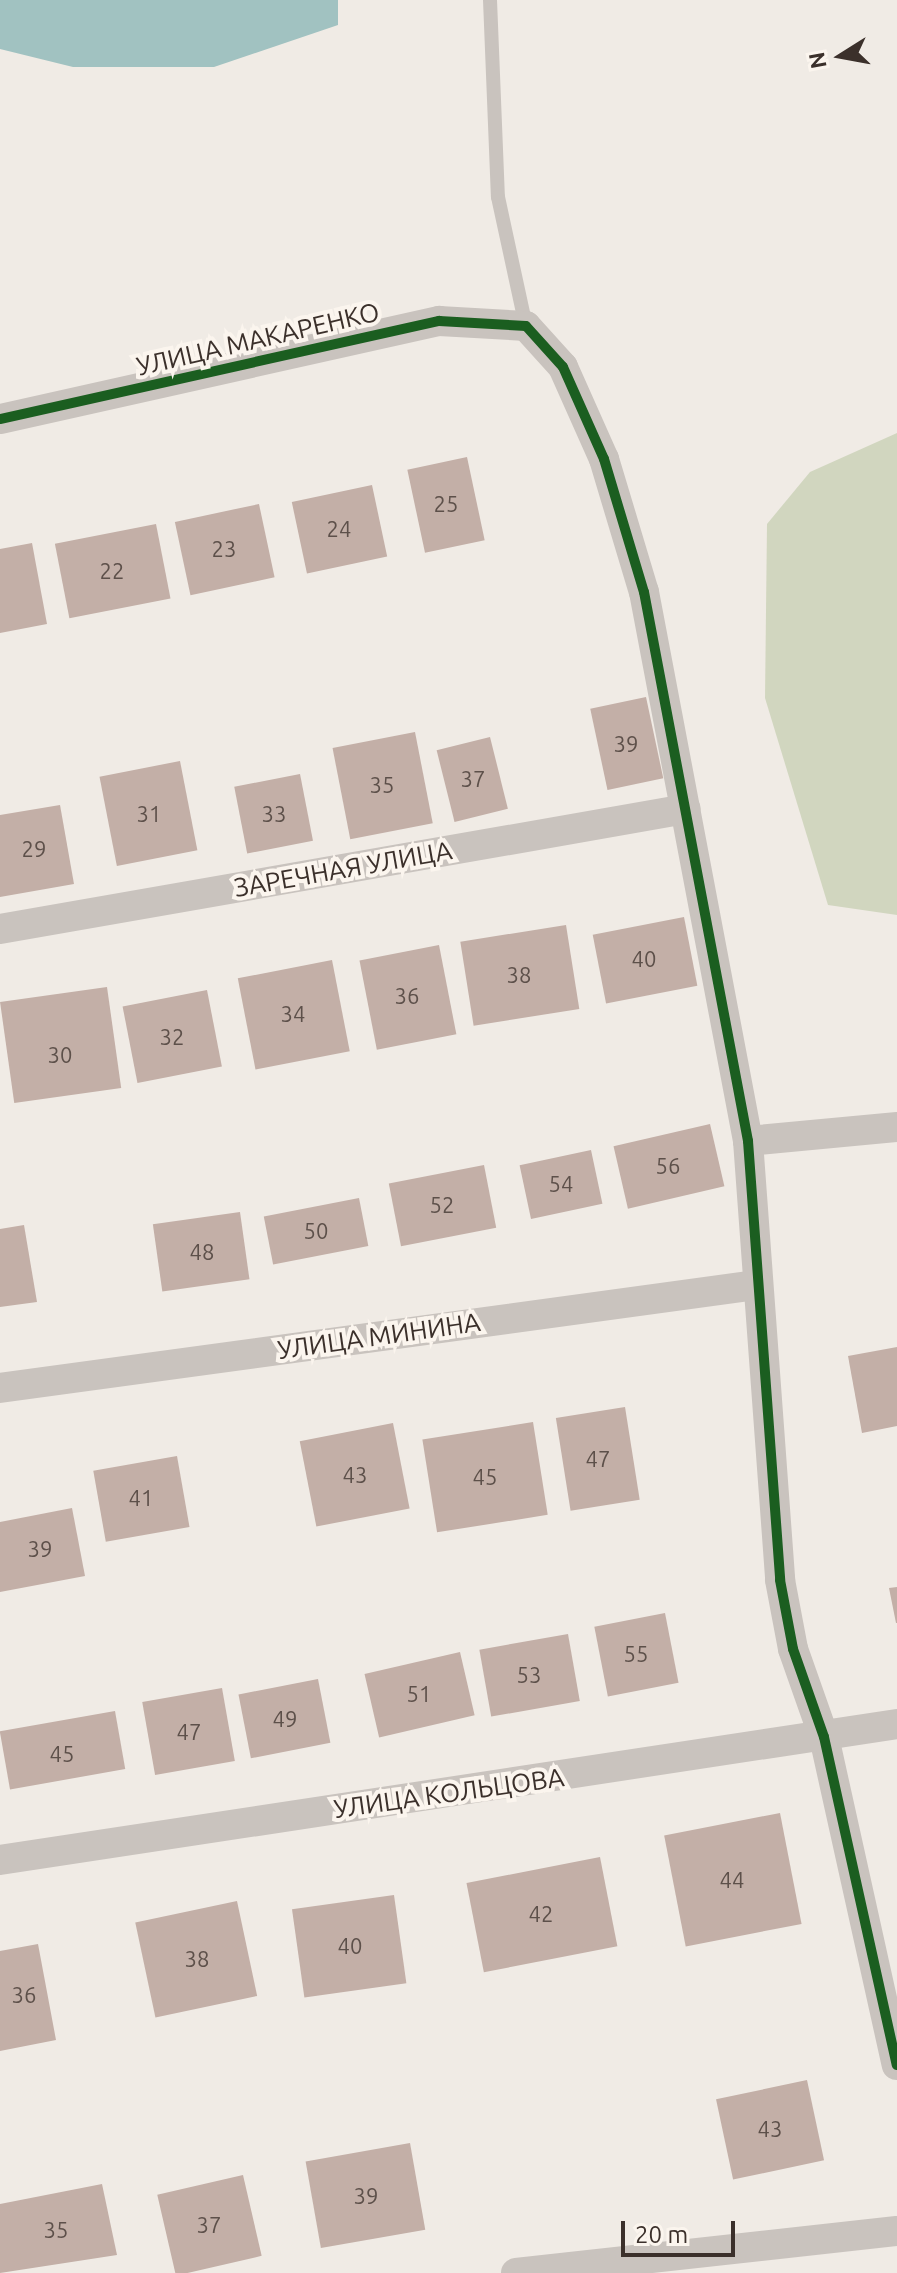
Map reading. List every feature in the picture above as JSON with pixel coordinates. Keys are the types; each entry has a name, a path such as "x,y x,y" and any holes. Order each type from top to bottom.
{"street":[{"name":"УЛИЦА МАКАРЕНКО","path":"0,419 439,321 526,326"},
{"path":"526,326 563,367 604,459 644,592 748,1141 780,1580 793,1649 824,1737 897,2065"},
{"name":"ЗАРЕЧНАЯ УЛИЦА","path":"0,929 686,809"},
{"path":"748,1141 897,1127"},
{"name":"УЛИЦА МИНИНА","path":"0,1388 757,1285"},
{"name":"УЛИЦА КОЛЬЦОВА","path":"0,1860 897,1724"},
{"path":"516,2273 897,2231"}],"lane":[{"path":"490,0 498,197 526,326"}],"green space":[{"path":"897,433 897,915 828,905 765,698 767,524 810,472"}],"water":[{"path":"0,0 338,0 338,25 214,67 73,67 0,49"}],"building":[{"path":"467,457 485,540 425,553 407,470"},
{"path":"372,485 387,556 307,573 292,502"},
{"path":"259,504 275,577 190,595 175,522"},
{"path":"156,524 171,599 69,618 55,544"},
{"path":"32,543 47,624 0,633 0,549"},
{"path":"646,697 663,778 608,790 590,709"},
{"path":"415,732 433,823 350,839 333,748"},
{"path":"490,737 508,809 455,822 437,750"},
{"path":"180,761 197,850 117,866 100,777"},
{"path":"300,774 313,841 247,854 234,787"},
{"path":"60,805 74,884 0,897 0,815"},
{"path":"684,917 697,986 606,1003 593,935"},
{"path":"566,925 579,1009 474,1026 460,942"},
{"path":"439,945 456,1034 377,1050 359,960"},
{"path":"332,960 350,1051 256,1070 238,978"},
{"path":"107,987 121,1088 14,1103 0,1002"},
{"path":"207,990 222,1067 137,1083 123,1006"},
{"path":"710,1124 724,1186 628,1209 614,1146"},
{"path":"591,1150 602,1204 531,1219 520,1165"},
{"path":"484,1165 496,1228 401,1246 389,1184"},
{"path":"359,1198 368,1246 273,1265 264,1217"},
{"path":"240,1212 249,1279 162,1292 153,1224"},
{"path":"24,1225 37,1302 0,1307 0,1229"},
{"path":"897,1347 897,1426 862,1433 848,1356"},
{"path":"625,1407 640,1500 571,1511 556,1418"},
{"path":"533,1422 548,1515 437,1532 422,1440"},
{"path":"393,1423 410,1508 316,1527 300,1441"},
{"path":"177,1456 190,1527 106,1542 93,1471"},
{"path":"72,1508 85,1576 0,1592 0,1522"},
{"path":"897,1587 897,1623 896,1623 889,1588"},
{"path":"665,1613 679,1683 608,1696 594,1627"},
{"path":"568,1634 580,1701 491,1717 479,1650"},
{"path":"460,1652 475,1715 379,1737 365,1674"},
{"path":"318,1679 330,1743 251,1758 238,1694"},
{"path":"222,1688 235,1761 155,1775 142,1702"},
{"path":"115,1711 125,1769 10,1789 0,1731"},
{"path":"780,1813 802,1924 686,1946 664,1836"},
{"path":"600,1857 617,1946 484,1972 466,1883"},
{"path":"394,1895 406,1983 304,1997 292,1909"},
{"path":"237,1901 257,1996 155,2018 135,1923"},
{"path":"38,1944 56,2040 0,2051 0,1951"},
{"path":"807,2080 824,2160 733,2180 716,2099"},
{"path":"410,2143 425,2230 321,2248 306,2161"},
{"path":"243,2175 262,2256 175,2273 157,2195"},
{"path":"102,2184 117,2255 0,2273 0,2204"}],"cycle path":[{"path":"0,419 439,321 526,326 563,367 604,459 644,592 748,1141 780,1580 793,1649 824,1737 897,2065"}]}
